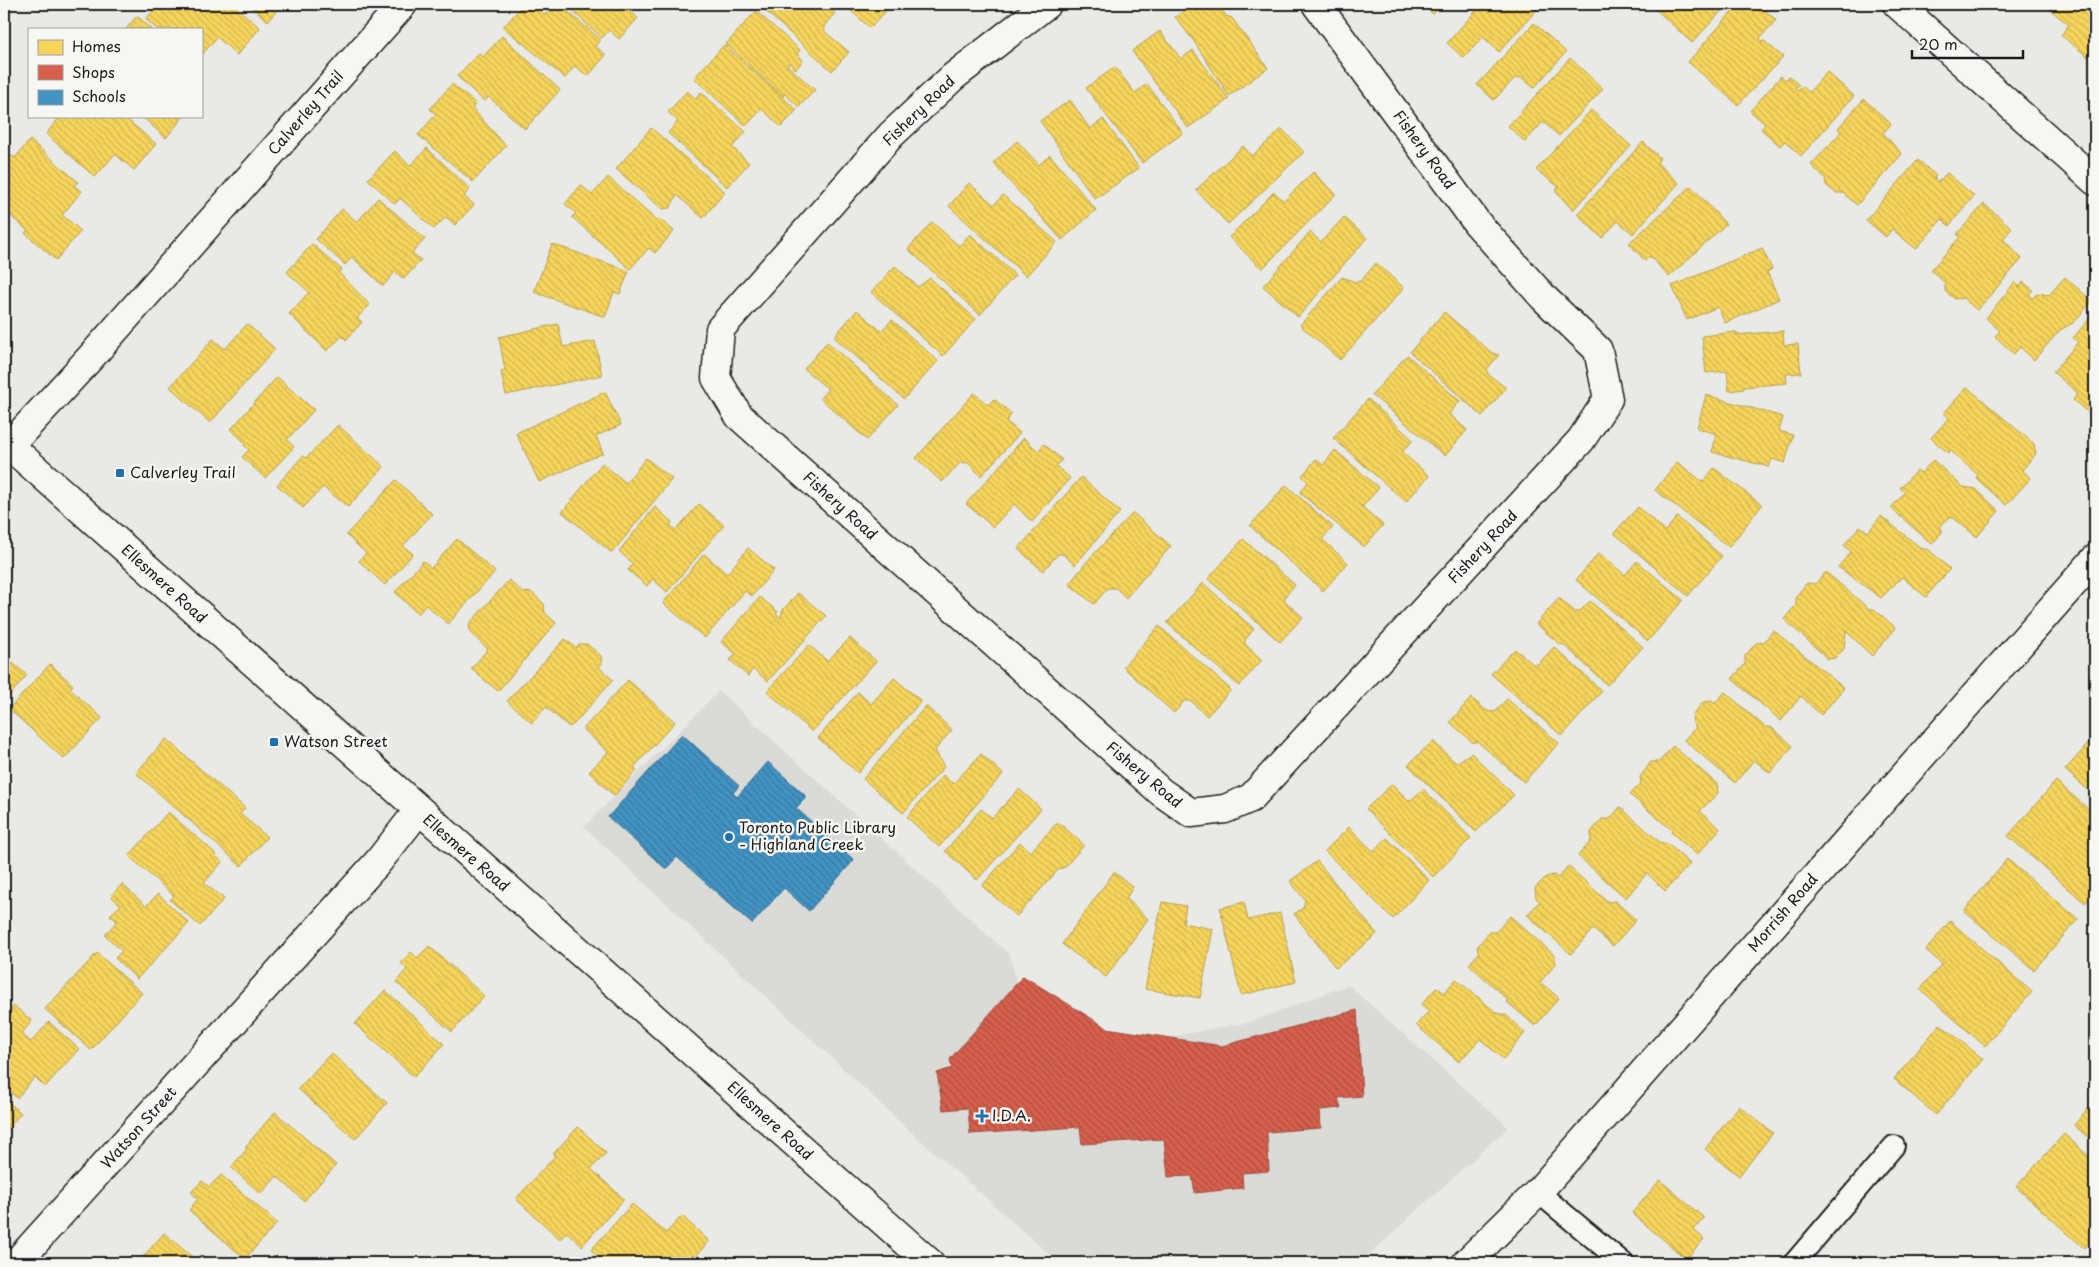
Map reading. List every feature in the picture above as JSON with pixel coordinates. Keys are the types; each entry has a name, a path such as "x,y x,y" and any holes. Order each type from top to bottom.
{"street":[{"name":"Calverley Trail","path":"6,444 97,350 403,4"},
{"name":"Fishery Road","path":"1047,4 953,77 891,135 720,329 716,378 739,416 1154,786 1191,813 1225,809 1251,798 1581,440 1608,399 1598,350 1544,298 1477,222 1316,4"},
{"path":"1897,4 2095,181"},
{"name":"Ellesmere Road","path":"6,444 930,1263"},
{"name":"Morrish Road","path":"1466,1263 1538,1192 2095,559"},
{"name":"Watson Street","path":"16,1263 378,862 418,811"}],"lane":[{"path":"1794,1263 1894,1146"},
{"path":"1538,1192 1623,1263"}],"shaded area":[{"path":"719,691 1010,955 1019,994 1078,1030 1158,1039 1250,1022 1348,985 1508,1127 1360,1263 1059,1263 908,1129 584,827"}],"building: Homes":[{"path":"159,4 232,4 260,28 237,55 217,37 202,55 202,28 156,28 146,19"},
{"path":"248,4 282,4 268,21"},
{"path":"524,4 532,4 545,15 555,4 559,4 601,40 595,46 606,55 588,76 575,66 565,78 503,27"},
{"path":"565,4 633,4 628,9 638,18 619,39 609,30 602,38"},
{"path":"762,4 825,4 835,13 824,26 825,32 849,52 832,71 760,6"},
{"path":"840,4 878,4 886,11 870,28 849,9 848,11"},
{"path":"1194,4 1207,4 1210,7 1218,4 1226,16 1232,18 1268,68 1229,96 1193,40 1175,17"},
{"path":"1422,4 1443,4 1433,14"},
{"path":"1482,4 1542,4 1499,52 1483,37 1464,58 1447,43"},
{"path":"1650,4 1728,4 1692,43"},
{"path":"1739,4 1758,4 1776,20 1760,38 1762,42 1763,40 1783,57 1738,105 1688,62"},
{"path":"2052,4 2095,4 2095,49 2088,57 2061,35 2069,25 2048,8"},
{"path":"756,11 800,50 797,54 803,60 796,69 789,63 787,65 815,90 799,107 785,94 783,96 726,44"},
{"path":"137,16 151,28 127,28"},
{"path":"1534,23 1566,52 1534,88 1522,78 1515,78 1494,100 1477,85"},
{"path":"1160,31 1181,59 1193,50 1229,99 1188,128 1132,51"},
{"path":"502,36 560,90 525,129 489,97 484,101 457,76 479,53 483,57"},
{"path":"724,45 797,110 781,127 762,109 746,126 694,78"},
{"path":"1570,58 1603,89 1559,136 1543,122 1525,142 1508,126"},
{"path":"1115,67 1135,93 1147,84 1183,133 1142,163 1086,88"},
{"path":"1827,72 1854,96 1801,156 1785,141 1780,146 1761,129 1765,124 1750,111 1781,76 1786,80 1789,76 1799,85 1795,88 1798,91 1802,86 1809,92"},
{"path":"452,84 476,104 472,108 506,146 473,182 418,135 436,114 430,109"},
{"path":"687,91 696,99 701,92 746,132 732,147 749,163 727,187 668,133 678,121 668,112"},
{"path":"1864,99 1891,124 1883,133 1902,154 1857,205 1843,193 1836,193 1826,185 1825,178 1811,165 1841,132 1838,128"},
{"path":"1070,100 1090,129 1103,119 1139,168 1095,199 1040,121"},
{"path":"1591,110 1631,146 1573,210 1555,191 1559,187 1536,170"},
{"path":"59,118 125,118 156,144 134,170 115,154 95,177 46,134"},
{"path":"143,118 182,118 166,138"},
{"path":"651,128 725,192 703,218 677,195 670,208 662,209 616,169"},
{"path":"1282,129 1304,152 1228,224 1196,190 1243,146 1252,156"},
{"path":"30,140 78,182 74,186 82,191 62,215 81,231 56,260 25,233 28,231 4,210 4,165 12,156 15,158"},
{"path":"1017,141 1039,165 1050,155 1096,210 1062,240 993,163"},
{"path":"1643,142 1660,158 1657,163 1679,183 1633,234 1618,221 1602,238 1577,214"},
{"path":"427,148 470,189 464,196 474,205 455,225 446,217 434,229 400,198 395,204 368,179 395,151 410,166"},
{"path":"1918,160 1936,176 1934,178 1938,182 1947,173 1974,196 1949,226 1942,219 1916,249 1892,229 1886,237 1866,220"},
{"path":"1313,172 1336,194 1262,269 1229,237 1274,192 1284,201"},
{"path":"608,177 657,221 659,219 674,231 655,253 649,248 630,269 572,217 576,213 565,204 581,185 592,195"},
{"path":"969,183 994,205 1003,195 1057,242 1026,276 949,206"},
{"path":"1691,186 1726,224 1669,277 1650,256 1645,261 1629,243"},
{"path":"378,198 425,239 412,253 421,260 404,279 395,272 383,286 352,257 345,265 316,239 342,209 357,222"},
{"path":"1984,204 2012,228 2003,239 2022,259 1977,310 1963,298 1955,299 1945,291 1945,283 1931,270 1960,237 1957,234"},
{"path":"1344,217 1367,238 1298,317 1263,286 1310,232 1321,242"},
{"path":"932,222 959,246 970,234 1015,275 980,315 908,249"},
{"path":"312,244 342,270 338,272 370,305 357,318 362,322 346,340 342,336 327,351 289,314 309,292 287,272"},
{"path":"552,244 629,271 620,294 614,292 605,317 534,292"},
{"path":"1762,248 1772,269 1767,272 1779,299 1725,323 1718,307 1687,320 1672,286"},
{"path":"1376,263 1404,288 1340,360 1300,325 1342,277 1355,282 1361,281"},
{"path":"895,266 918,287 930,278 976,319 943,356 871,292"},
{"path":"2065,277 2092,301 2073,323 2060,330 2034,360 2020,347 2014,354 1995,336 2000,331 1986,318 2015,282 2020,287 2023,282 2033,290 2029,294 2033,298 2037,293 2049,295"},
{"path":"857,310 881,331 892,320 938,361 904,399 834,337"},
{"path":"1444,312 1492,353 1499,355 1487,369 1488,374 1506,388 1482,416 1410,352"},
{"path":"2095,312 2095,410 2091,415 2073,400 2078,393 2053,372 2078,342 2073,338"},
{"path":"247,324 275,349 210,423 170,387 213,339 225,349"},
{"path":"558,324 563,347 595,341 602,375 506,395 501,372 505,370 499,337"},
{"path":"1783,331 1784,345 1798,344 1801,373 1786,374 1787,383 1744,387 1744,389 1729,391 1727,371 1706,373 1702,336 1736,332 1736,335"},
{"path":"827,342 898,405 867,440 820,398 828,389 804,369"},
{"path":"1407,355 1460,401 1449,414 1467,430 1445,456 1372,395"},
{"path":"277,377 314,410 287,440 294,447 265,478 242,457 249,450 244,445 245,443 231,429"},
{"path":"1967,387 2034,444 2036,454 2022,470 2031,478 2006,505 1976,478 1978,475 1950,450 1948,453 1931,438 1949,418 1944,413"},
{"path":"605,392 621,425 596,436 603,453 539,482 516,433"},
{"path":"974,393 988,405 994,399 1012,414 1006,421 1020,433 981,476 968,463 961,462 942,482 916,458"},
{"path":"1706,395 1783,417 1779,431 1793,435 1785,463 1772,459 1769,467 1712,452 1717,434 1697,428"},
{"path":"1368,399 1413,440 1402,452 1429,476 1406,502 1333,438"},
{"path":"338,425 384,467 348,507 323,487 303,508 277,485 303,456 306,458"},
{"path":"1024,438 1038,451 1044,444 1062,460 1056,466 1070,478 1032,522 1014,504 993,527 966,504"},
{"path":"1335,450 1379,488 1363,506 1360,505 1383,525 1364,547 1300,493 1308,482 1302,476 1316,459 1323,465"},
{"path":"646,458 672,479 612,553 562,512 602,463 626,483"},
{"path":"1933,460 1963,487 1976,489 1999,511 1977,537 1951,516 1939,527 1943,531 1932,544 1891,508 1905,492 1900,488 1917,470 1921,473"},
{"path":"1677,462 1703,482 1714,468 1762,505 1729,547 1655,490"},
{"path":"1081,477 1120,512 1075,565 1063,554 1058,554 1043,571 1018,549"},
{"path":"396,480 432,514 403,546 413,554 385,585 359,561 366,553 346,535"},
{"path":"1286,485 1333,527 1322,539 1348,563 1323,591 1250,526"},
{"path":"699,504 724,525 667,592 653,579 647,586 628,570 633,564 619,551 655,507 672,522 670,525 676,530"},
{"path":"1638,507 1665,531 1677,517 1722,556 1688,596 1614,533"},
{"path":"1133,513 1171,546 1126,598 1116,588 1108,588 1094,604 1069,584 1090,558"},
{"path":"1881,516 1922,549 1928,549 1950,569 1926,597 1902,577 1881,598 1838,567 1851,552 1844,545 1860,526 1868,532"},
{"path":"457,539 495,572 448,624 426,605 418,614 395,592 423,561 431,568"},
{"path":"1243,539 1295,585 1285,596 1285,601 1303,617 1280,642 1208,579"},
{"path":"748,548 774,570 752,596 745,591 705,638 663,603 704,554 727,574"},
{"path":"1599,553 1625,575 1637,561 1683,600 1648,641 1576,580"},
{"path":"1826,572 1869,609 1874,609 1896,628 1872,656 1846,631 1844,649 1835,658 1828,659 1784,619 1796,605 1796,596 1807,583 1815,584"},
{"path":"509,580 523,593 531,592 544,604 545,613 556,623 498,691 471,669 488,649 470,633 469,624"},
{"path":"1203,583 1254,629 1245,640 1245,644 1262,660 1239,686 1167,623"},
{"path":"798,593 826,616 768,681 753,669 748,676 730,660 736,654 721,642 760,597 778,612 776,614 780,618 783,610"},
{"path":"1559,598 1575,612 1579,612 1590,601 1643,647 1607,685 1563,644 1561,645 1536,624"},
{"path":"1159,626 1231,690 1207,716 1191,701 1184,701 1174,713 1123,667"},
{"path":"1773,630 1844,688 1821,715 1801,696 1781,721 1732,679 1745,664 1745,656 1756,643 1764,642"},
{"path":"850,638 876,661 812,732 767,691 809,645 827,661"},
{"path":"565,639 576,648 579,644 587,644 601,656 602,663 599,667 613,680 574,724 569,727 546,707 532,723 507,701"},
{"path":"1554,647 1602,691 1562,736 1491,674 1515,649 1534,665 1538,664"},
{"path":"4,656 27,675 4,702"},
{"path":"50,664 73,685 70,689 102,718 64,759 9,709"},
{"path":"894,678 921,701 858,773 818,738 858,692 871,704"},
{"path":"628,680 675,722 634,767 637,770 614,796 589,772 608,752 583,729"},
{"path":"1725,692 1765,727 1771,727 1793,746 1770,773 1754,760 1735,783 1684,740 1696,727 1692,716 1703,702 1712,701 1714,704"},
{"path":"1471,698 1487,711 1495,712 1507,699 1559,743 1524,782 1477,741 1473,743 1450,722"},
{"path":"926,706 952,730 935,750 944,767 903,813 863,779"},
{"path":"166,739 245,808 240,814 267,837 241,866 136,773"},
{"path":"1433,741 1456,763 1471,753 1514,795 1476,832 1408,765"},
{"path":"2090,742 2095,747 2095,792 2093,794 2065,770"},
{"path":"1673,746 1717,784 1718,793 1700,811 1720,829 1697,855 1671,832 1672,830 1630,795 1641,783 1640,777 1651,762 1659,762"},
{"path":"981,754 1003,774 939,847 907,817 943,775 953,784"},
{"path":"2056,781 2095,815 2095,892 2085,903 2008,836"},
{"path":"1392,784 1407,799 1411,800 1423,789 1471,838 1433,877 1366,809"},
{"path":"1019,789 1041,809 977,880 945,851 981,809 992,818"},
{"path":"1620,807 1662,844 1668,844 1690,864 1665,891 1647,873 1626,898 1578,856 1591,841 1591,832 1602,819 1610,819"},
{"path":"168,812 215,853 222,862 204,883 224,899 200,926 170,900 174,896 129,856"},
{"path":"1058,822 1084,845 1065,867 1059,869 1017,916 982,886 1020,842 1030,852"},
{"path":"1349,827 1373,851 1387,838 1429,880 1393,919 1325,851"},
{"path":"2007,859 2078,919 2034,970 1964,911"},
{"path":"1317,861 1377,934 1336,968 1294,914 1303,908 1305,900 1290,881"},
{"path":"1568,866 1608,902 1615,901 1636,920 1613,946 1593,929 1571,954 1527,915 1540,901 1536,898 1535,888 1546,877 1554,875 1558,878"},
{"path":"1114,872 1133,887 1126,898 1148,919 1106,977 1062,944"},
{"path":"122,884 146,906 158,894 189,923 137,979 115,958 122,951 105,935 117,921 110,915 121,905 111,896"},
{"path":"1162,902 1186,906 1183,923 1213,929 1200,998 1145,989"},
{"path":"1244,902 1248,920 1280,913 1296,982 1241,995 1220,908"},
{"path":"1510,916 1554,955 1556,964 1540,982 1559,998 1535,1026 1506,1001 1508,1000 1469,964 1479,953 1477,947 1489,932 1496,932"},
{"path":"1950,921 2032,992 1985,1046 1920,989 1942,964 1926,950"},
{"path":"429,946 484,996 452,1032 396,982 407,969 401,963 411,952 417,958"},
{"path":"97,953 142,993 91,1050 45,1009"},
{"path":"1456,979 1497,1013 1506,1015 1525,1033 1503,1059 1480,1039 1459,1062 1416,1025 1429,1011 1421,1005 1437,987 1444,993"},
{"path":"385,990 444,1044 414,1077 355,1024"},
{"path":"14,1006 32,1021 21,1034 31,1042 49,1022 79,1049 45,1087 35,1077 17,1098 4,1087 4,1018"},
{"path":"1940,1024 1983,1059 1936,1115 1894,1079"},
{"path":"331,1053 387,1103 355,1139 298,1089"},
{"path":"4,1098 21,1113 4,1133"},
{"path":"2095,1100 2095,1144 2074,1125"},
{"path":"1739,1106 1773,1133 1739,1176 1705,1149"},
{"path":"275,1112 336,1165 304,1201 277,1176 261,1194 231,1167 247,1149 245,1147"},
{"path":"578,1127 606,1153 591,1169 624,1199 582,1246 567,1232 560,1239 516,1199"},
{"path":"2064,1134 2095,1162 2095,1235 2084,1248 2016,1187"},
{"path":"221,1175 277,1223 245,1259 189,1210 198,1199 191,1192 202,1181 209,1187"},
{"path":"1660,1180 1704,1218 1694,1230 1704,1239 1686,1259 1632,1213"},
{"path":"632,1204 666,1233 682,1216 709,1241 691,1262 605,1263 591,1250"},
{"path":"164,1233 199,1263 138,1263"}],"building: Shops":[{"path":"1023,976 1107,1028 1222,1046 1357,1010 1362,1096 1338,1098 1341,1108 1320,1110 1321,1128 1267,1132 1269,1171 1242,1173 1243,1188 1195,1193 1192,1176 1168,1177 1164,1139 1082,1144 1080,1127 970,1134 968,1108 943,1110 937,1073 952,1068 950,1059"}],"building: Schools":[{"name":"Toronto Public Library - Highland Creek","path":"682,734 739,786 733,793 737,797 768,762 807,797 796,808 854,860 809,911 784,888 752,924 677,857 666,869 608,817"}],"place":[{"name":"Calverley Trail","path":"120,473"},
{"name":"Watson Street","path":"274,742"},
{"name":"Toronto Public Library - Highland Creek","path":"729,837"},
{"name":"I.D.A.","path":"982,1116"}]}
